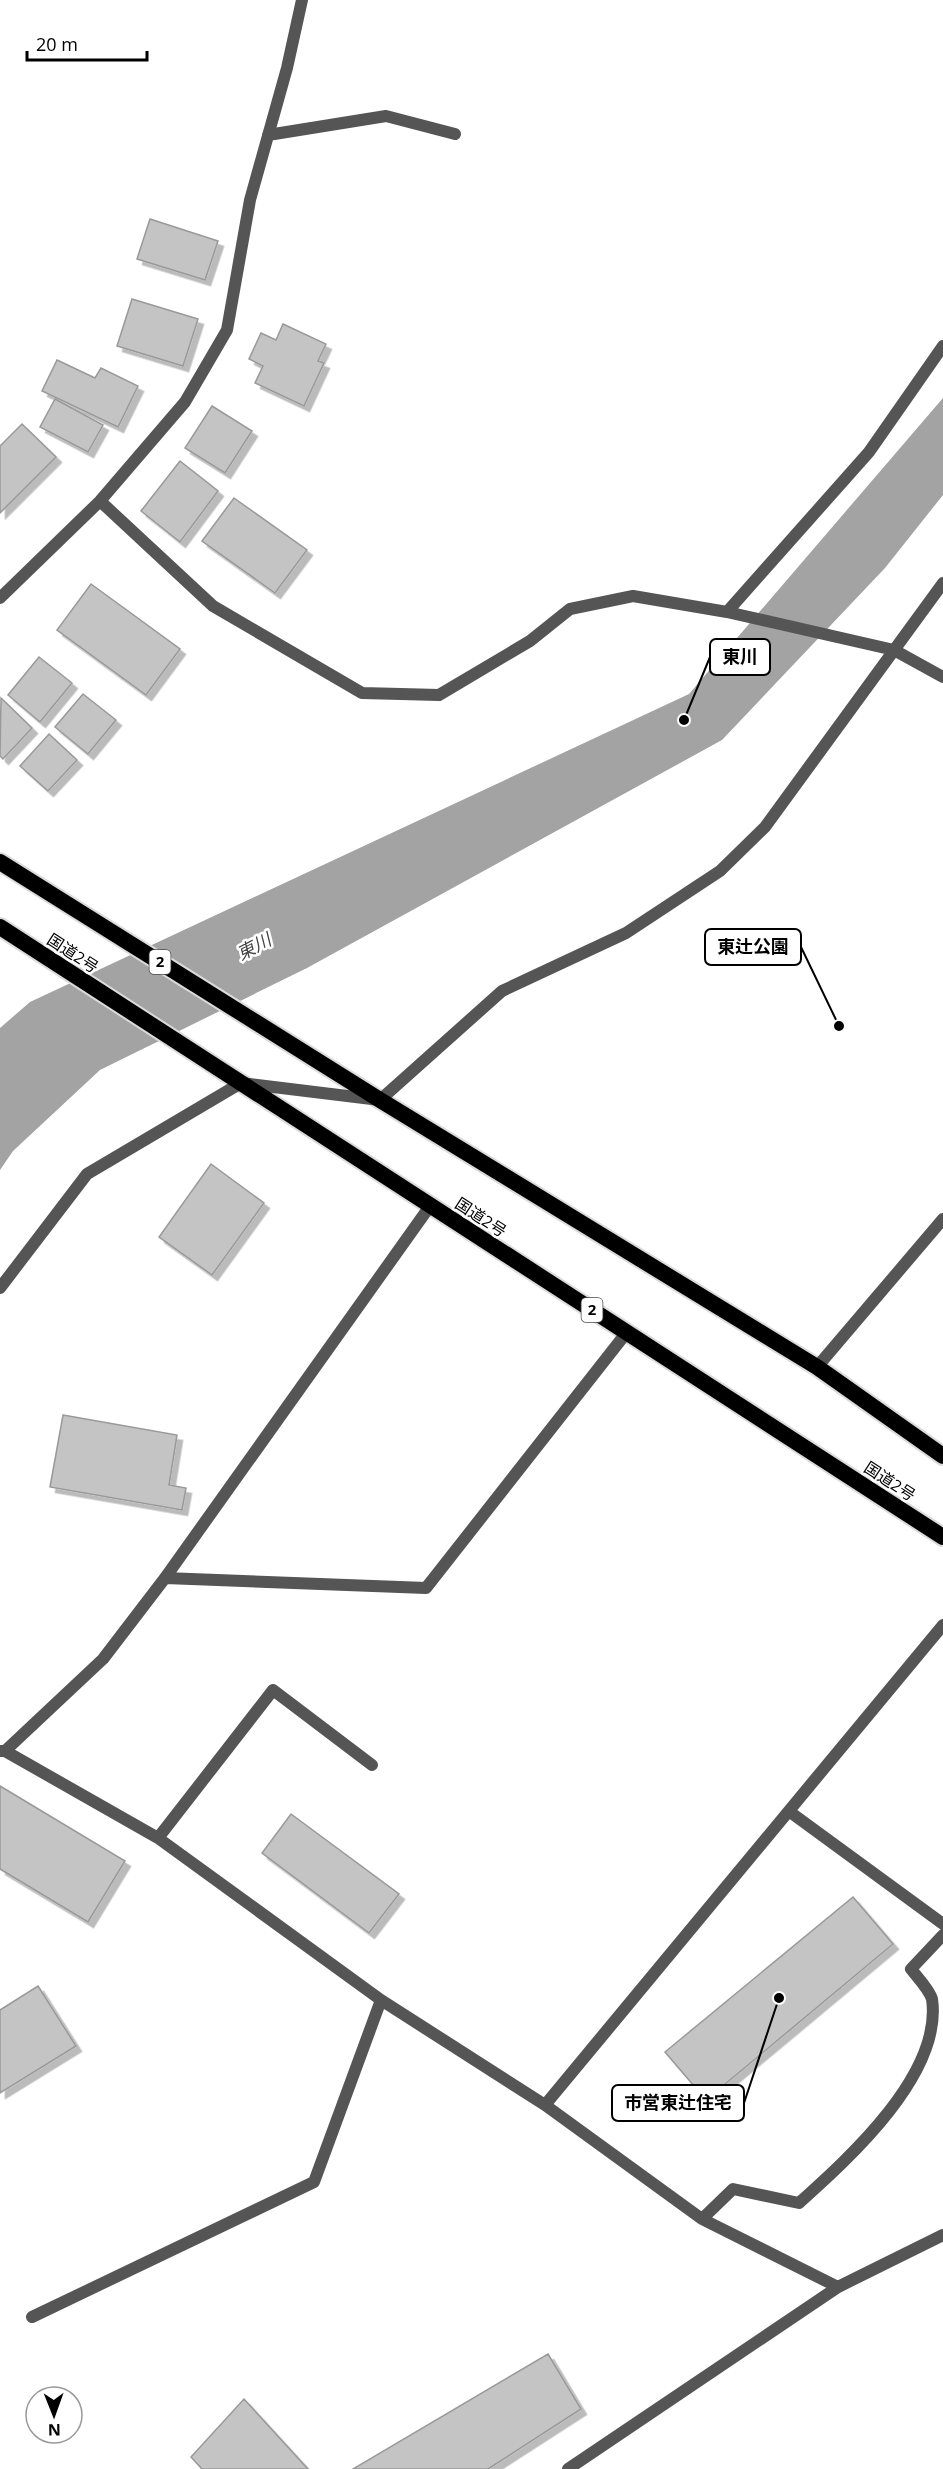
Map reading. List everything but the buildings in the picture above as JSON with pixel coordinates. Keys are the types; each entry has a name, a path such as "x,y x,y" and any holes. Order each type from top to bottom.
{"highway":[{"name":"2","path":"0,862 380,1100 818,1367 943,1456"},
{"name":"国道2号","path":"0,927 943,1537"}],"street":[{"path":"0,598 100,501 185,402 227,330 250,200 302,0"},
{"path":"268,135 386,116 455,134"},
{"path":"727,612 869,452 943,346"},
{"path":"100,501 213,606 362,693 439,695 530,641 570,609 633,596 727,612 894,650 943,677"},
{"path":"0,1288 87,1174 241,1083 380,1100 502,991 626,933 720,870 765,827 943,583"},
{"path":"430,1206 165,1578 103,1659 2,1751 158,1838 381,2000 545,2105 702,2219 838,2287"},
{"path":"818,1367 943,1219"},
{"path":"165,1578 426,1588 627,1332"},
{"path":"545,2105 943,1625"},
{"path":"158,1838 273,1690 372,1765"},
{"path":"790,1812 943,1924"},
{"path":"702,2219 733,2189 799,2203 868,2141 920,2072 934,2035 932,1997 911,1969 943,1935"},
{"path":"32,2317 314,2182 381,2000"},
{"path":"568,2469 838,2287 943,2235"}],"water":[{"path":"943,398 943,495 885,568 722,740 307,968 100,1070 13,1151 0,1170 0,1028 30,1002 689,694"}],"place":[{"name":"東川","path":"684,720"},
{"name":"東辻公園","path":"839,1026"},
{"name":"市営東辻住宅","path":"779,1998"}]}
